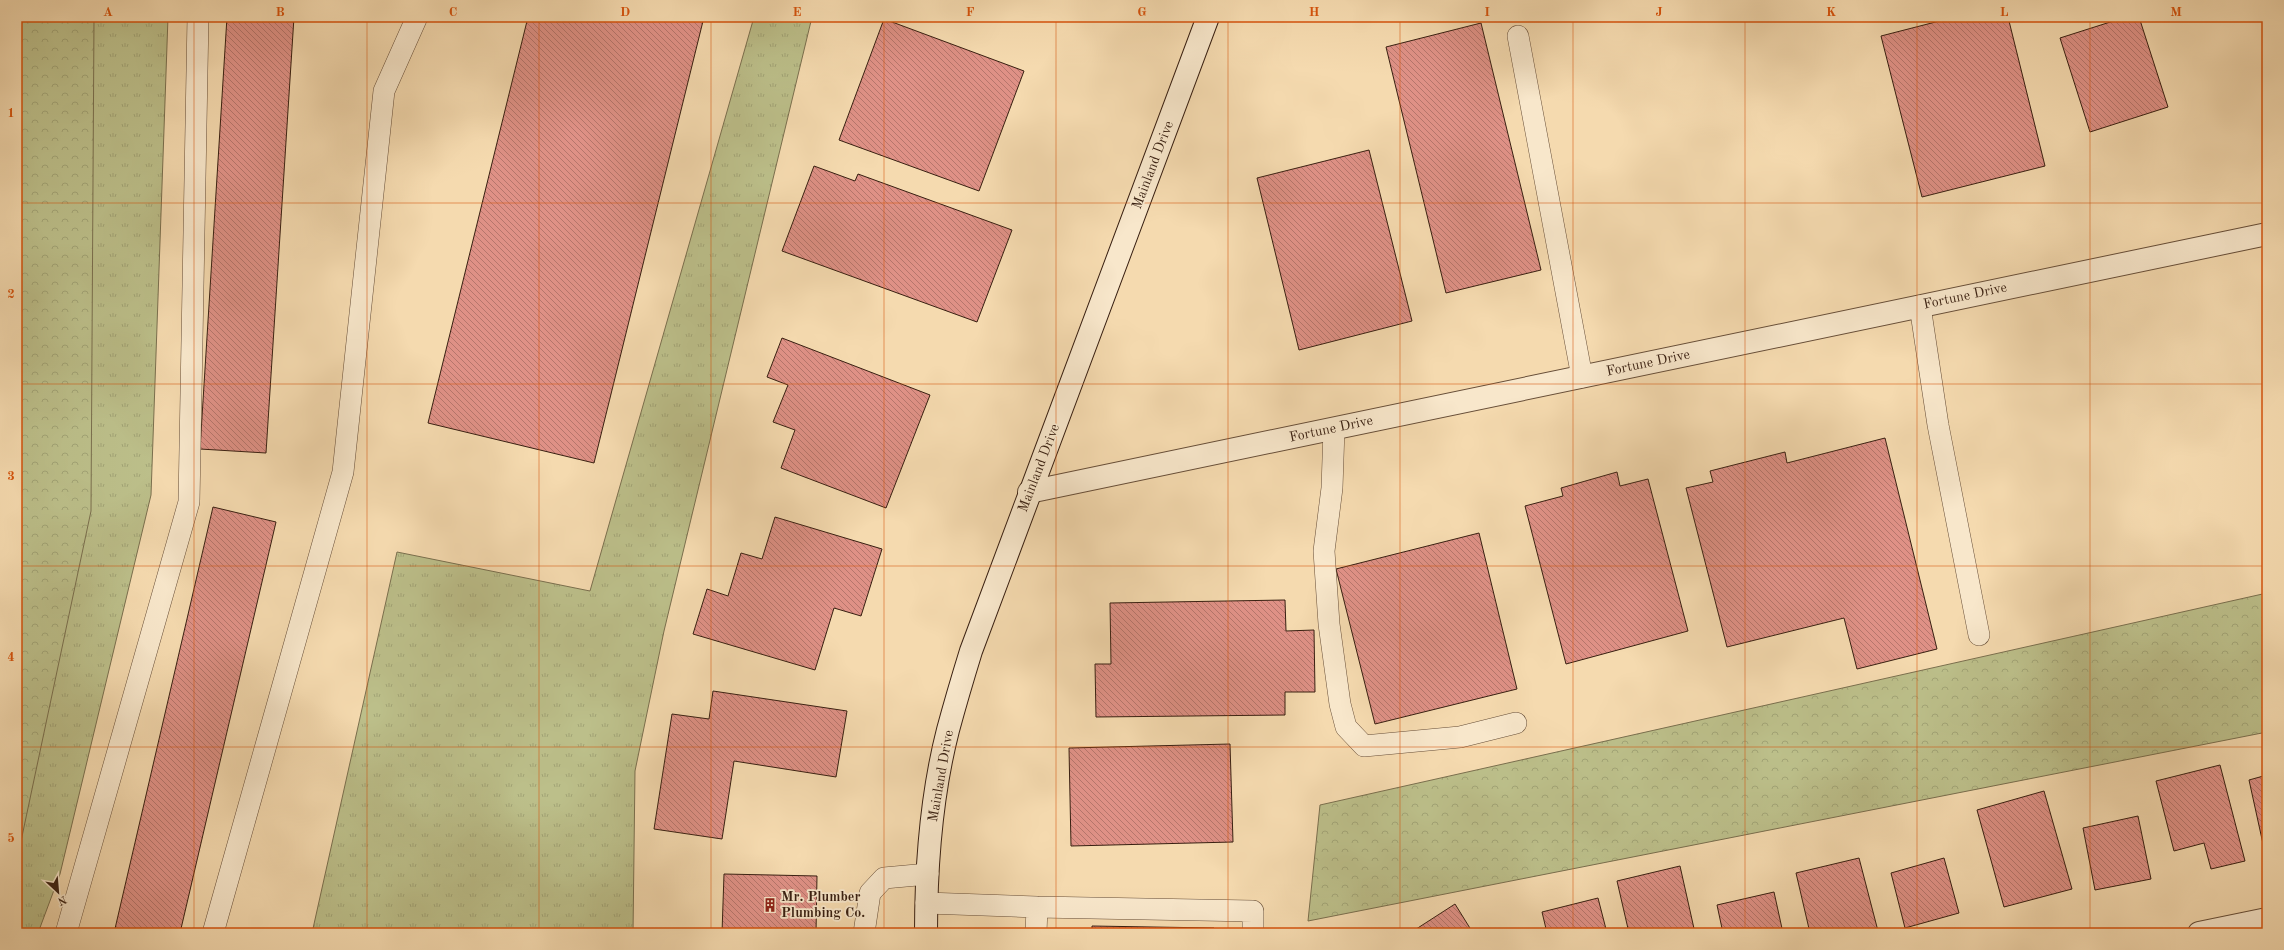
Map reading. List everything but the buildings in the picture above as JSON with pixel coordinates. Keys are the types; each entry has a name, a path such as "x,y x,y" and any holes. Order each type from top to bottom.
{"street":[{"name":"Mainland Drive","path":"926,933 926,903 933,813 948,731 971,651 1029,492 1208,17"},
{"name":"Fortune Drive","path":"1029,492 2267,234"},
{"path":"2199,933 2267,920"}],"lane":[{"path":"66,933 189,502 198,17"},
{"path":"213,933 343,472 384,90 417,17"},
{"path":"1518,36 1582,377"},
{"path":"1920,306 1938,426 1979,635"},
{"path":"1334,429 1332,488 1324,551 1329,624 1340,704 1346,727 1364,746 1460,738 1516,723"},
{"path":"864,933 870,893 884,878 928,874"},
{"path":"926,903 1037,907 1253,911 1253,933"},
{"path":"1036,933 1037,907"}],"green space":[{"path":"17,17 168,17 151,495 60,874 38,933 17,933"},
{"path":"17,17 94,17 91,511 17,860"},
{"path":"754,17 812,17 664,631 635,771 633,933 312,933 397,552 590,591"},
{"path":"2267,593 2267,732 1308,921 1320,805"}],"place":[{"name":"Mr. Plumber Plumbing Co.","path":"770,905"}]}
